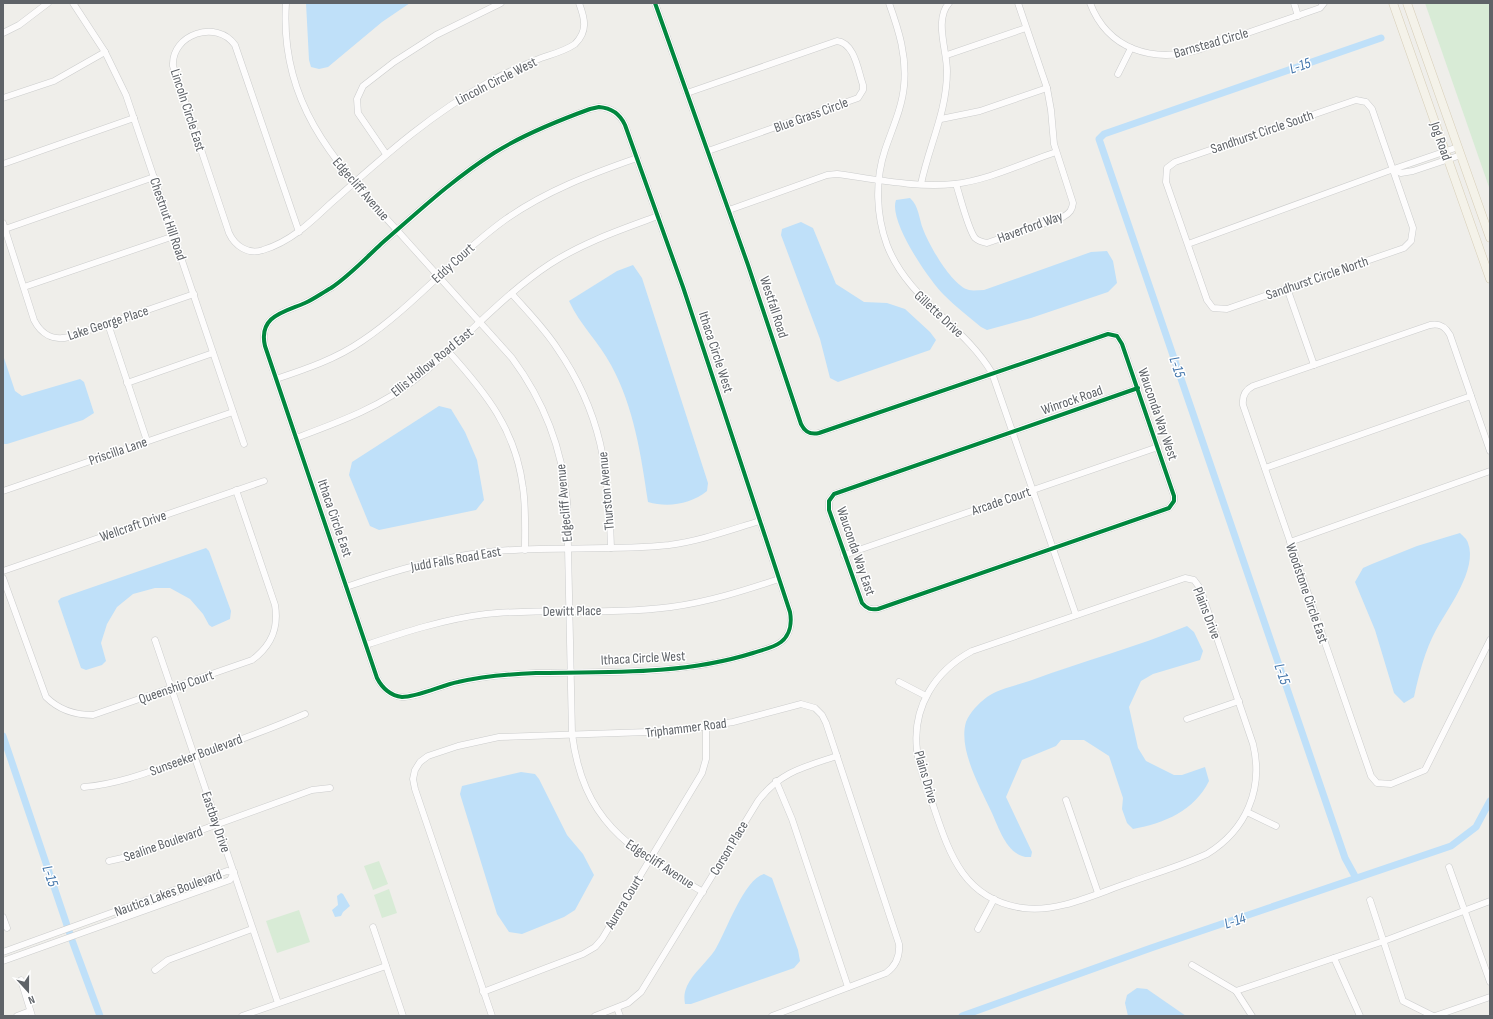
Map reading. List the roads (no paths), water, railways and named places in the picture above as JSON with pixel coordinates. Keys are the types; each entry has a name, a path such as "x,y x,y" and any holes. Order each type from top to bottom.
{"main road":[{"name":"Jog Road","path":"1393,3 1490,279"},
{"name":"Jog Road","path":"1407,3 1490,238"}],"street":[{"path":"3,33 19,25 48,3"},
{"name":"Chestnut Hill Road","path":"73,3 105,52 126,95 244,444"},
{"name":"Edgecliff Avenue","path":"286,3 289,50 292,68 303,104 328,150 354,183 480,322 523,373 542,405 552,427 562,464 565,482 572,734 578,768 594,805 616,832 650,860 703,892"},
{"path":"386,154 358,113 357,99 363,86 394,62 436,35 501,3"},
{"name":"Lincoln Circle West","path":"354,183 386,154 423,124 468,94 516,69 575,44 581,37 585,24 580,3"},
{"name":"Westfall Road","path":"655,3 729,210 801,424 806,431 810,433 819,433 992,373"},
{"name":"Gillette Drive","path":"889,3 903,49 904,87 898,113 885,152 879,179 879,206 882,228 896,264 904,278 922,299 979,353 992,373 1076,615"},
{"path":"921,184 925,165 941,119 946,88 946,55 941,21 943,12 949,3"},
{"name":"Haverford Way","path":"956,184 975,237 978,240 987,243 1063,217 1071,211 1073,202 1056,152 1053,138 1051,110 1047,88 1018,3"},
{"name":"Barnstead Circle","path":"1090,3 1096,15 1109,32 1131,48 1161,56 1183,54 1298,16 1320,8 1324,3"},
{"path":"1294,3 1298,16"},
{"path":"946,55 1026,28"},
{"name":"Lincoln Circle East","path":"299,232 235,46 229,38 216,32 207,31 188,38 180,44 175,52 173,66 231,237 237,245 245,250 259,251 278,245 299,232 354,183"},
{"name":"Blue Grass Circle","path":"687,93 837,41 846,43 852,50 864,85 858,98 708,152"},
{"path":"1118,74 1131,48"},
{"path":"3,98 58,79 105,52"},
{"path":"941,119 980,111 1047,88"},
{"name":"Sandhurst Circle South","path":"1188,244 1165,177 1167,168 1175,162 1356,100 1366,102 1372,109 1393,169"},
{"name":"Ithaca Circle West","path":"397,230 451,183 495,152 540,129 590,109 604,108 613,111 620,117 626,126 683,287 779,579 791,622 787,635 777,645 745,655 695,666 645,671 570,673"},
{"path":"3,164 134,118"},
{"path":"1188,244 1393,169 1445,152 1459,151"},
{"path":"1393,169 1401,173 1413,171 1448,160 1459,151"},
{"path":"729,210 828,175 921,184 956,184 984,177 1056,152"},
{"name":"Eddy Court","path":"276,379 332,358 361,342 392,318 482,238 530,204 571,182 637,158"},
{"name":"Sandhurst Circle North","path":"1188,244 1207,300 1213,308 1227,309 1408,245 1412,241 1414,232 1393,169"},
{"path":"4,226 154,177"},
{"name":"Ellis Hollow Road East","path":"296,438 338,423 381,402 417,378 532,276 568,253 606,235 658,216"},
{"name":"Lake George Place","path":"4,226 36,324 42,332 50,337 59,339 69,338 194,294"},
{"name":"Ithaca Circle East","path":"397,230 332,287 305,303 278,313 271,319 266,328 264,342 379,682 389,692 398,696 407,696 450,684 481,678 504,675 570,673"},
{"path":"24,287 174,236"},
{"path":"1287,288 1314,365 1430,325 1440,325 1444,327 1450,335 1490,451"},
{"name":"Thurston Avenue","path":"512,294 556,346 578,382 589,406 601,444 607,473 610,548"},
{"path":"108,324 147,441"},
{"name":"Wauconda Way West","path":"992,373 1108,334 1117,336 1122,344 1138,388 1174,496 1172,505 1169,508 1053,549"},
{"path":"448,351 492,403 510,438 517,456 523,488 525,550"},
{"path":"127,383 214,353"},
{"name":"Woodstone Circle East","path":"1314,365 1253,386 1245,391 1243,396 1243,405 1373,780 1382,785 1391,784 1422,773 1426,769 1490,640"},
{"name":"Winrock Road","path":"1013,432 1138,388"},
{"path":"1265,468 1471,396"},
{"name":"Priscilla Lane","path":"3,491 233,412"},
{"name":"Wauconda Way East","path":"1013,432 834,494 828,505 844,555 862,603 865,607 874,610 1053,549"},
{"name":"Arcade Court","path":"844,555 1158,447"},
{"path":"1290,542 1490,471"},
{"name":"Wellcraft Drive","path":"3,571 264,481"},
{"name":"Queenship Court","path":"3,578 46,697 53,704 78,715 92,715 252,660 260,654 273,637 277,616 275,605 236,490"},
{"name":"Judd Falls Road East","path":"346,587 392,571 444,558 491,552 525,550 644,547 692,541 760,521"},
{"name":"Plains Drive","path":"1185,578 1194,580 1200,588 1253,744 1257,766 1254,792 1247,812 1235,831 1226,841 1208,854 1062,905 1035,909 1009,905 994,899 968,880 954,862 946,846 917,751 917,724 926,696 934,682 946,668 966,654 1076,615 1185,578"},
{"name":"Dewitt Place","path":"366,645 411,630 460,618 510,612 646,609 693,604 738,593 779,579"},
{"name":"Eastbay Drive","path":"155,640 278,1003"},
{"path":"899,682 926,696"},
{"path":"1187,719 1239,701"},
{"name":"Triphammer Road","path":"492,1016 415,788 413,779 415,770 420,762 428,756 478,741 520,736 650,733 706,727 759,716 796,704 815,708 824,719 899,949 896,963 890,970 772,1016"},
{"name":"Sunseeker Boulevard","path":"84,787 102,786 126,780 261,732 305,714"},
{"name":"Aurora Court","path":"483,992 583,954 592,949 602,939 704,768 706,727"},
{"name":"Corson Place","path":"595,1016 628,1003 641,992 758,801 776,781 795,770 837,756"},
{"path":"776,781 792,819 848,987"},
{"name":"Sealine Boulevard","path":"109,861 127,858 312,790 330,788"},
{"path":"1066,800 1098,893"},
{"path":"1247,812 1276,826"},
{"path":"1449,867 1490,982"},
{"name":"Nautica Lakes Boulevard","path":"3,952 227,871 234,872 230,880 3,961"},
{"path":"978,930 994,899"},
{"path":"1370,900 1403,1001 1434,1016 1490,997"},
{"path":"1236,991 1384,941 1490,901"},
{"path":"3,917 7,928"},
{"path":"373,927 403,1016"},
{"path":"155,970 168,960 252,929"},
{"path":"1334,958 1360,1016"},
{"path":"1192,965 1236,991 1252,1016"},
{"path":"242,1016 386,966"},
{"path":"17,1016 31,1013 21,980"},
{"path":"617,1008 620,1016"}],"water":[{"path":"306,3 410,3 382,22 328,67 319,69 311,67 309,60"},
{"path":"910,198 917,209 926,236 942,264 955,281 962,287 969,290 984,290 1091,252 1107,251 1113,261 1117,283 1108,292 1031,318 987,330 981,327 944,295 929,277 911,250 898,222 895,209 896,200"},
{"path":"801,222 813,228 836,284 864,302 887,303 905,309 930,332 936,340 930,350 838,382 830,378 820,339 781,235 782,229"},
{"path":"633,265 642,278 708,483 707,491 694,499 679,504 663,505 648,502 636,432 626,398 611,365 573,310 569,301 617,271"},
{"path":"3,355 15,391 22,396 80,379 84,382 94,413 83,420 3,444"},
{"path":"439,406 451,409 465,432 477,460 484,500 476,510 379,530 370,526 349,475 352,462"},
{"path":"1460,533 1467,542 1470,553 1469,564 1460,588 1436,630 1429,646 1420,671 1414,697 1404,703 1394,693 1375,630 1355,582 1363,568 1417,546"},
{"path":"206,548 209,551 231,611 230,619 212,627 190,599 170,588 155,588 133,594 117,607 107,624 101,643 106,661 102,665 86,670 81,668 58,601 61,598"},
{"path":"1187,626 1194,632 1203,651 1200,660 1153,674 1141,681 1129,707 1138,748 1146,761 1174,775 1182,775 1205,767 1209,781 1203,791 1187,808 1177,814 1156,823 1133,829 1127,823 1122,809 1123,798 1109,756 1084,740 1061,740 1056,746 1022,760 1006,797 1032,852 1031,857 1016,853 1010,848 1001,834 967,756 964,733 966,722 972,711 984,699 997,691 1168,634"},
{"path":"521,772 535,774 539,779 567,835 583,854 594,875 575,910 564,917 522,934 509,932 497,914 460,794 462,786"},
{"path":"764,874 772,878 798,950 800,961 794,968 691,1004 685,1004 684,997 690,981 715,950 736,907 749,885"},
{"path":"341,893 350,906 341,916 335,917 332,910 338,905 337,896"},
{"path":"1137,988 1147,989 1186,1016 1128,1016 1125,1003 1127,995"}],"waterway":[{"name":"L-15","path":"1356,878 1345,858 1099,139 1104,134 1381,38"},
{"name":"L-15","path":"3,736 73,943 100,1016"},
{"name":"L-14","path":"962,1016 1151,948 1451,846 1476,827 1490,801"}]}
